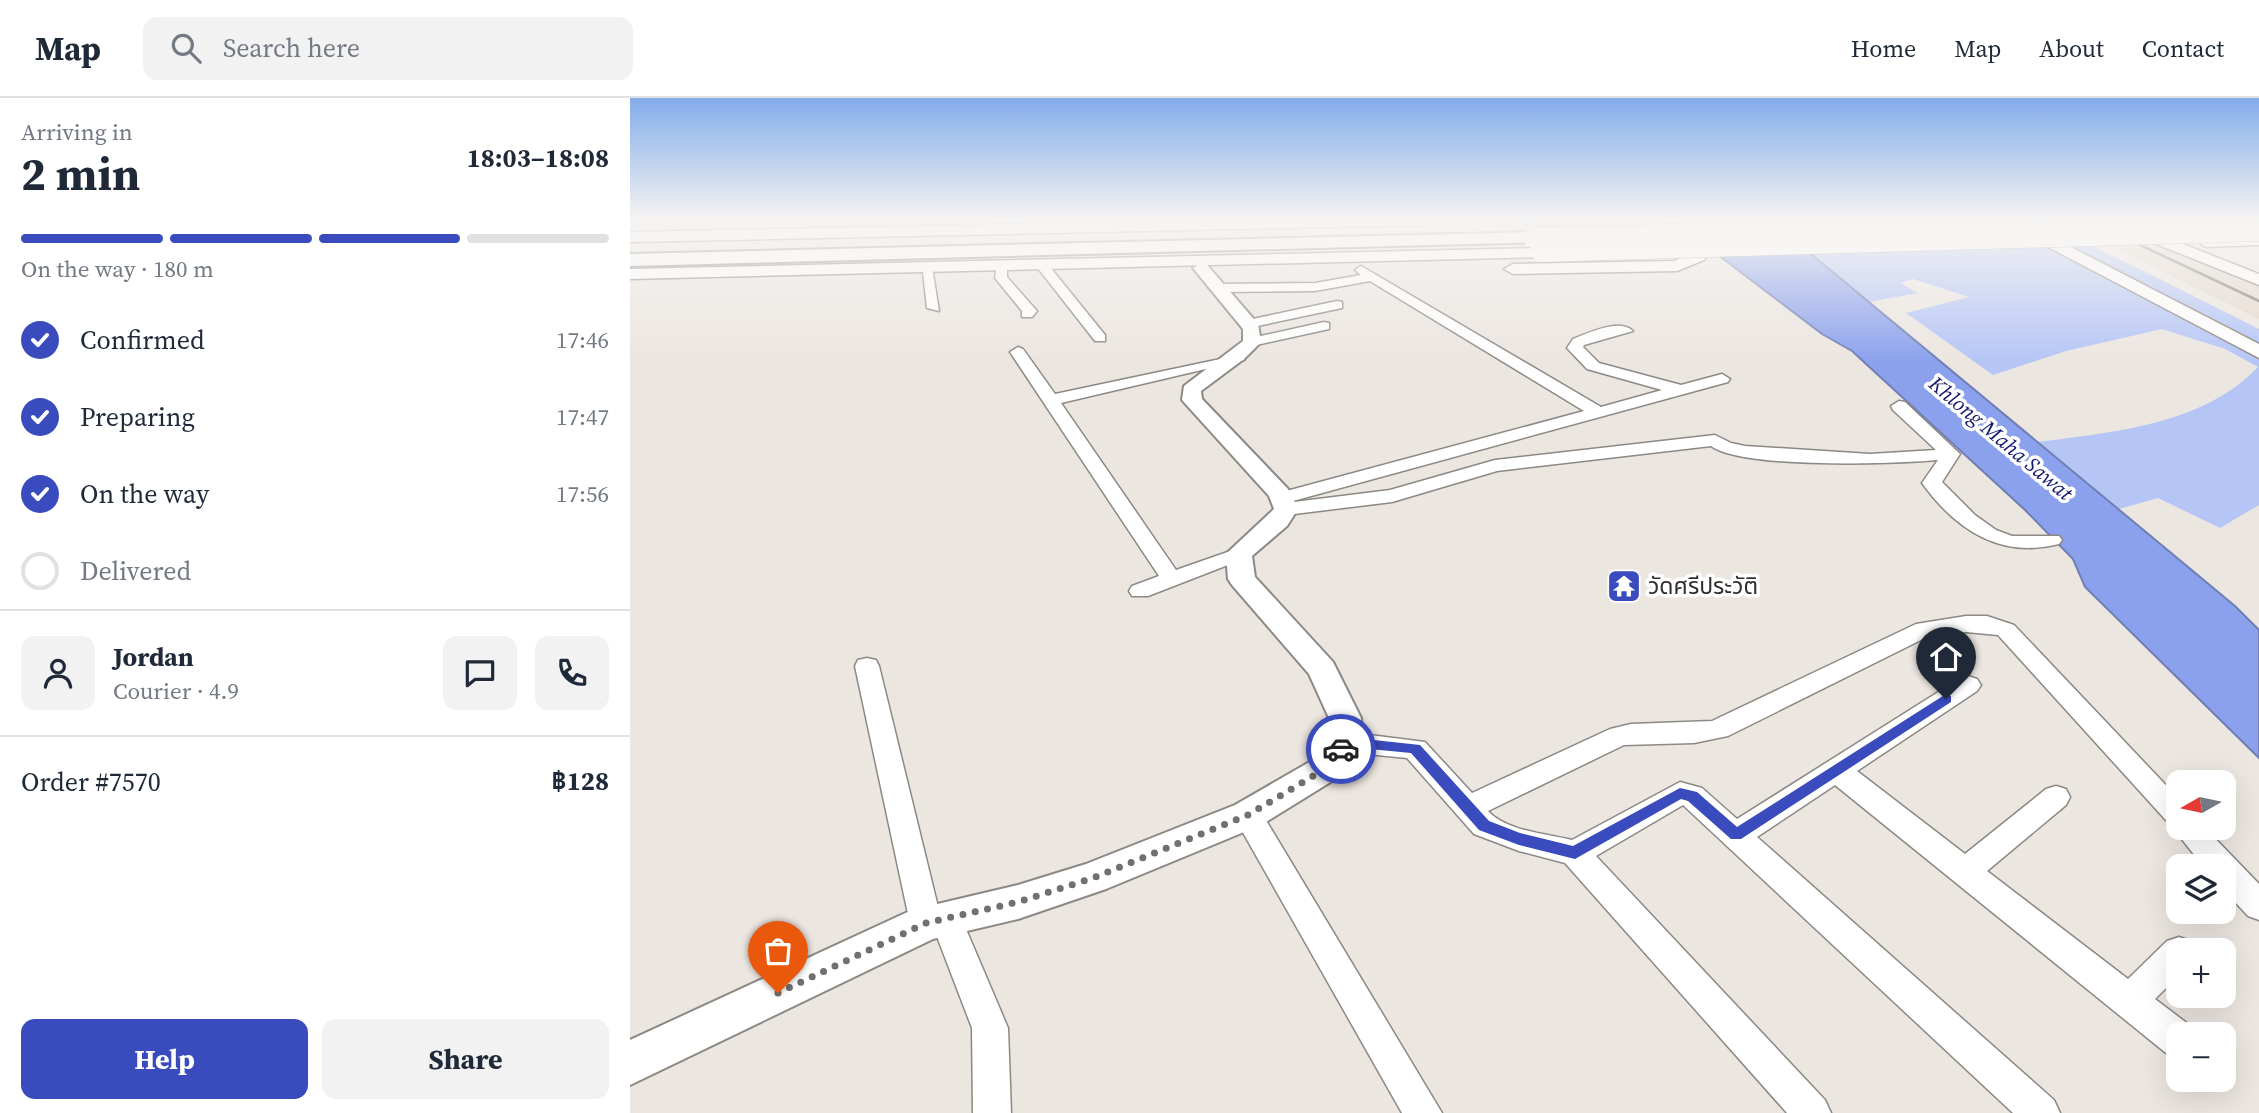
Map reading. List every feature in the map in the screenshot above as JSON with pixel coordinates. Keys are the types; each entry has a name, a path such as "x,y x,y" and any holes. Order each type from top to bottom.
{"main road":[{"path":"630,274 910,267"},
{"path":"1140,267 1208,278 1273,267"},
{"path":"1264,268 1367,274 1624,267"},
{"path":"2097,267 2259,352"},
{"path":"2230,267 2259,279"},
{"path":"2237,267 2259,279"}],"street":[{"path":"926,267 934,308"},
{"path":"1002,267 1001,278 1030,310 1027,314"},
{"path":"1044,267 1100,338"},
{"path":"1208,278 1315,286 1367,274 1598,412"},
{"path":"1208,278 1247,341"},
{"path":"1051,400 1247,341 1337,305"},
{"path":"1140,591 1239,554 1255,537 1282,520 1284,503 1192,400 1191,390 1247,341 1324,326"},
{"path":"1626,331 1589,337 1578,342 1575,348 1593,366 1680,390"},
{"path":"1018,352 1172,580"},
{"path":"1284,503 1722,379"},
{"path":"1899,406 1951,454"},
{"path":"1284,503 1392,496 1495,466 1716,440 1726,449 1870,460 1951,454"},
{"path":"1951,454 1932,483 1965,517 1989,533 2010,542 2052,540"},
{"path":"630,1063 936,921 1018,902 1093,878 1248,815 1325,769 1346,741 1345,718 1322,669 1242,579 1239,554"},
{"path":"1468,808 1619,736 1641,732 1700,735 1719,729 1924,629 1966,624 1987,624 2006,630 2166,804"},
{"path":"866,666 936,921 990,1028 992,1113"},
{"path":"1736,835 1968,685"},
{"path":"1346,741 1415,749 1484,826 1519,839 1575,853 1812,1113"},
{"path":"1836,770 2166,1030"},
{"path":"1575,853 1680,793 1692,796 2041,1113"},
{"path":"1965,871 2056,797"},
{"path":"1248,815 1423,1113"},
{"path":"2198,840 2211,854"},
{"path":"2236,881 2259,906"},
{"path":"2129,1001 2166,965"}],"shaded area":[{"path":"1827,267 2089,267 2168,311 2188,309 2108,267 2136,267 2259,329 2259,505 2220,528 2158,498 2119,509 2038,442 2127,429 2184,414 2211,402 2258,367 2225,349 2162,329 2066,351 1993,375 1906,313 1969,297 1913,279 1900,283 1918,293 1868,302"},
{"path":"2153,267 2220,267 2259,285 2259,319"}],"water":[{"name":"Khlong Maha Sawat","path":"1734,267 1827,267 2235,606 2259,630 2259,758 2085,587 2073,559 2025,510 1852,351 1822,334"}],"railway":[{"path":"2188,267 2259,301"}],"way so far":[{"path":"778,993 926,923 1018,902 1093,878 1248,815 1325,769 1341,749"}],"place":[{"name":"วัดศรีประวัติ","path":"1624,586"}],"route":[{"path":"1341,749 1346,741 1415,749 1484,826 1519,839 1575,853 1680,793 1692,796 1736,835 1946,699"}]}
